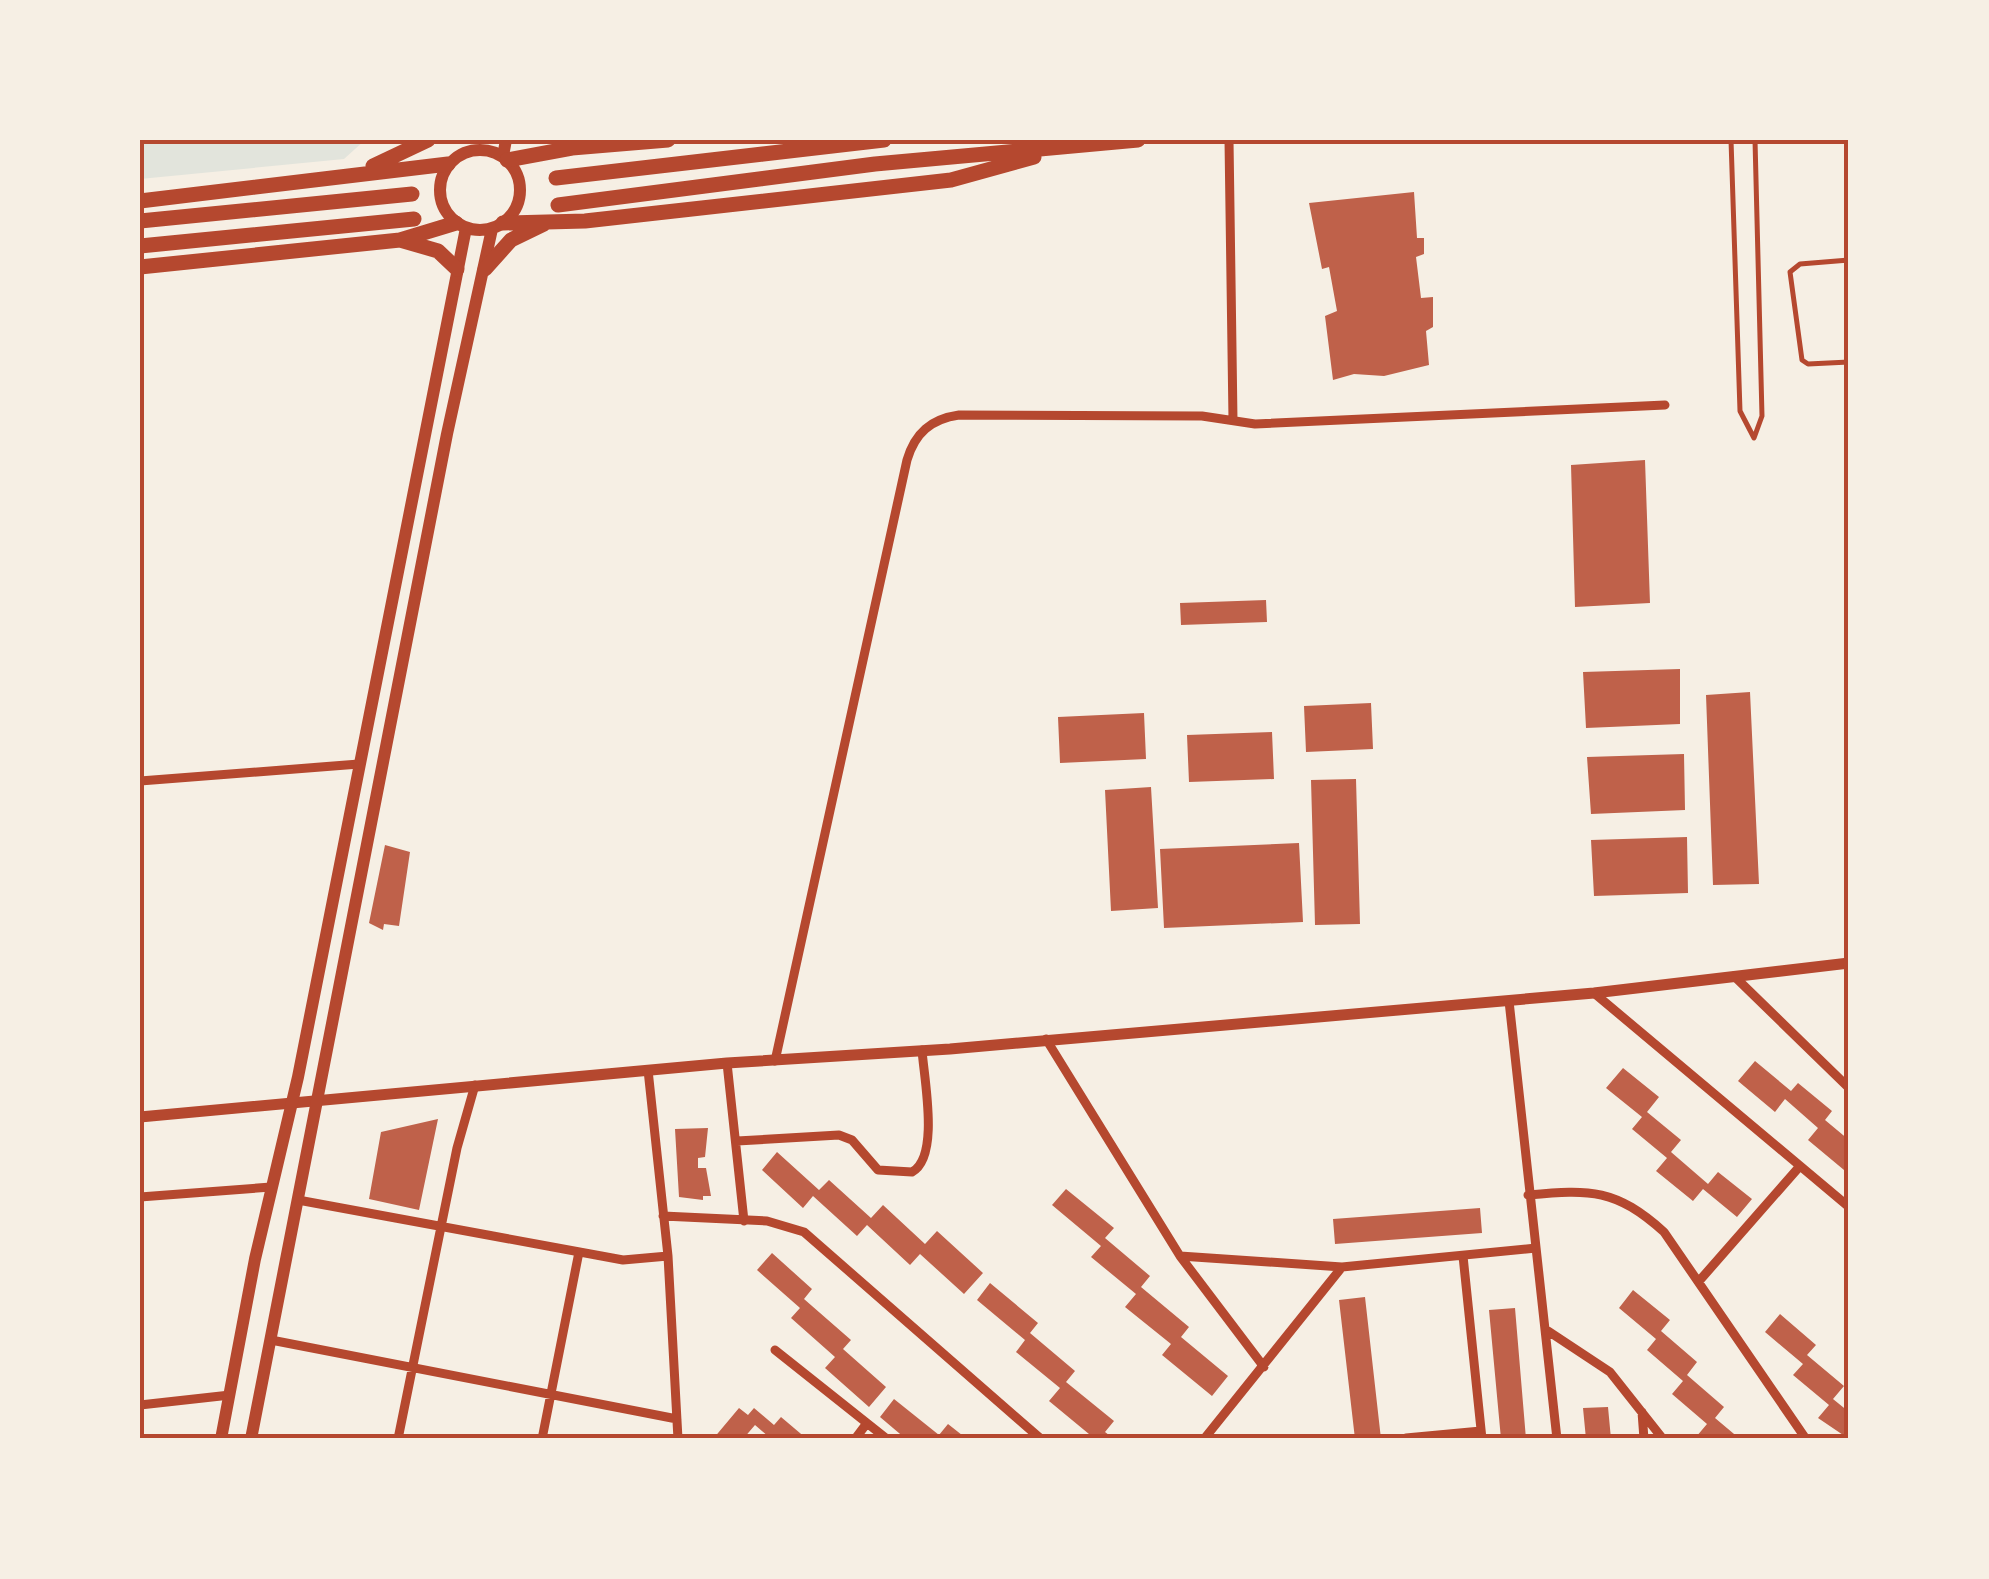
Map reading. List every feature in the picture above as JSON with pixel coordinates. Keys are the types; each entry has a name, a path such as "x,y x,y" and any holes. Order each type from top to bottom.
{"highway":[{"path":"349,176 428,140"},
{"path":"538,140 572,148"},
{"path":"505,158 668,140"},
{"path":"556,178 884,140"},
{"path":"558,205 875,164 1138,140"},
{"path":"497,226 951,180 1071,146"},
{"path":"140,201 448,164"},
{"path":"140,220 412,194"},
{"path":"140,246 414,219"},
{"path":"485,269 511,240 551,221"},
{"path":"140,267 400,240 461,225"},
{"path":"400,240 438,250 458,269"}],"main road":[{"path":"505,158 506,140"},
{"path":"221,1439 458,269 461,225 440,195 448,164 472,145 505,158 515,169 520,192 512,215 497,226 461,225"},
{"path":"251,1439 446,434 497,226"}],"street":[{"path":"1230,140 1233,420"},
{"path":"775,1060 894,514 911,446 919,433 944,417 959,415 1233,420 1255,424 1665,405"},
{"path":"140,781 359,764"},
{"path":"140,1117 727,1063 1508,1001 1849,963"},
{"path":"1734,976 1849,1088"},
{"path":"1594,993 1849,1207"},
{"path":"1508,1001 1558,1439"},
{"path":"1046,1039 1180,1256 1264,1367"},
{"path":"737,1142 839,1134 852,1140 878,1170 912,1172 926,1160 929,1139 922,1050"},
{"path":"727,1063 744,1221"},
{"path":"648,1070 668,1256 678,1439"},
{"path":"398,1439 440,1227 475,1085"},
{"path":"1700,1280 1800,1166"},
{"path":"140,1197 271,1187"},
{"path":"1528,1195 1581,1190 1607,1194 1636,1207 1664,1232 1700,1280 1806,1439"},
{"path":"298,1200 579,1252 639,1261 668,1256"},
{"path":"663,1216 767,1221 804,1232 1041,1439"},
{"path":"1180,1256 1342,1267 1536,1248"},
{"path":"542,1439 579,1252"},
{"path":"1406,1438 1482,1435 1463,1256"},
{"path":"1204,1439 1342,1267"},
{"path":"1548,1330 1610,1372 1642,1407 1663,1439"},
{"path":"270,1340 677,1419"},
{"path":"775,1350 887,1439"},
{"path":"140,1405 230,1395"},
{"path":"1642,1407 1644,1439"},
{"path":"854,1439 867,1424"}],"lane":[{"path":"1731,140 1740,411 1754,438 1762,416 1755,140"},
{"path":"1849,260 1800,264 1790,272 1802,360 1808,364 1849,362"}],"shaded area":[{"path":"140,140 365,140 344,159 140,179"}],"building":[{"path":"1414,192 1417,238 1424,238 1424,254 1416,257 1421,298 1433,297 1433,327 1426,331 1429,365 1384,376 1354,374 1333,380 1325,316 1337,311 1329,267 1322,269 1309,203"},
{"path":"1645,460 1650,603 1575,607 1571,465"},
{"path":"1266,600 1267,622 1181,625 1180,603"},
{"path":"1680,669 1680,724 1586,728 1583,672"},
{"path":"1750,692 1759,884 1713,885 1706,695"},
{"path":"1371,703 1373,749 1306,752 1304,706"},
{"path":"1144,713 1146,759 1060,763 1058,717"},
{"path":"1272,732 1274,779 1189,782 1187,735"},
{"path":"1684,754 1685,810 1591,814 1587,757"},
{"path":"1356,779 1360,924 1315,925 1311,780"},
{"path":"1151,787 1158,908 1111,911 1105,790"},
{"path":"1687,837 1688,893 1594,896 1591,840"},
{"path":"1299,843 1303,922 1164,928 1160,849"},
{"path":"385,845 410,852 399,926 384,924 383,930 369,923"},
{"path":"1755,1061 1791,1091 1798,1083 1832,1111 1825,1120 1849,1140 1849,1164 1844,1170 1808,1140 1818,1128 1785,1099 1775,1112 1738,1081"},
{"path":"1623,1068 1659,1097 1647,1112 1681,1140 1671,1152 1708,1184 1718,1172 1752,1199 1737,1217 1703,1189 1693,1201 1656,1171 1667,1158 1632,1129 1642,1117 1606,1088"},
{"path":"438,1119 419,1210 369,1199 381,1132"},
{"path":"708,1128 705,1157 698,1158 698,1168 706,1168 711,1196 703,1196 703,1200 679,1197 675,1129"},
{"path":"777,1152 819,1190 829,1180 871,1218 883,1205 925,1244 937,1231 983,1273 964,1294 920,1254 910,1265 867,1225 857,1236 813,1196 803,1208 762,1170"},
{"path":"1066,1189 1114,1228 1105,1238 1150,1276 1141,1287 1189,1327 1181,1337 1228,1376 1212,1396 1162,1355 1171,1344 1125,1307 1136,1294 1091,1257 1101,1246 1052,1205"},
{"path":"1480,1208 1482,1233 1335,1244 1333,1219"},
{"path":"772,1253 812,1289 804,1299 851,1340 843,1349 886,1387 869,1407 825,1368 835,1357 791,1318 800,1308 757,1270"},
{"path":"990,1283 1038,1323 1030,1333 1075,1371 1066,1382 1114,1421 1105,1432 1114,1439 1095,1439 1049,1401 1060,1388 1016,1352 1025,1340 977,1300"},
{"path":"1633,1290 1670,1320 1661,1331 1697,1362 1687,1375 1724,1407 1715,1418 1740,1439 1696,1437 1707,1424 1672,1394 1683,1381 1647,1350 1656,1339 1619,1308"},
{"path":"1365,1297 1381,1439 1355,1439 1339,1300"},
{"path":"1515,1308 1526,1439 1501,1439 1489,1310"},
{"path":"1780,1314 1816,1345 1807,1355 1844,1386 1833,1399 1849,1412 1849,1439 1818,1418 1829,1405 1793,1375 1803,1364 1765,1332"},
{"path":"894,1399 939,1435 948,1424 967,1439 906,1439 880,1417"},
{"path":"1608,1407 1611,1439 1586,1439 1583,1408"},
{"path":"739,1408 748,1415 754,1408 774,1425 781,1417 807,1439 769,1437 755,1425 743,1439 713,1439"}]}
